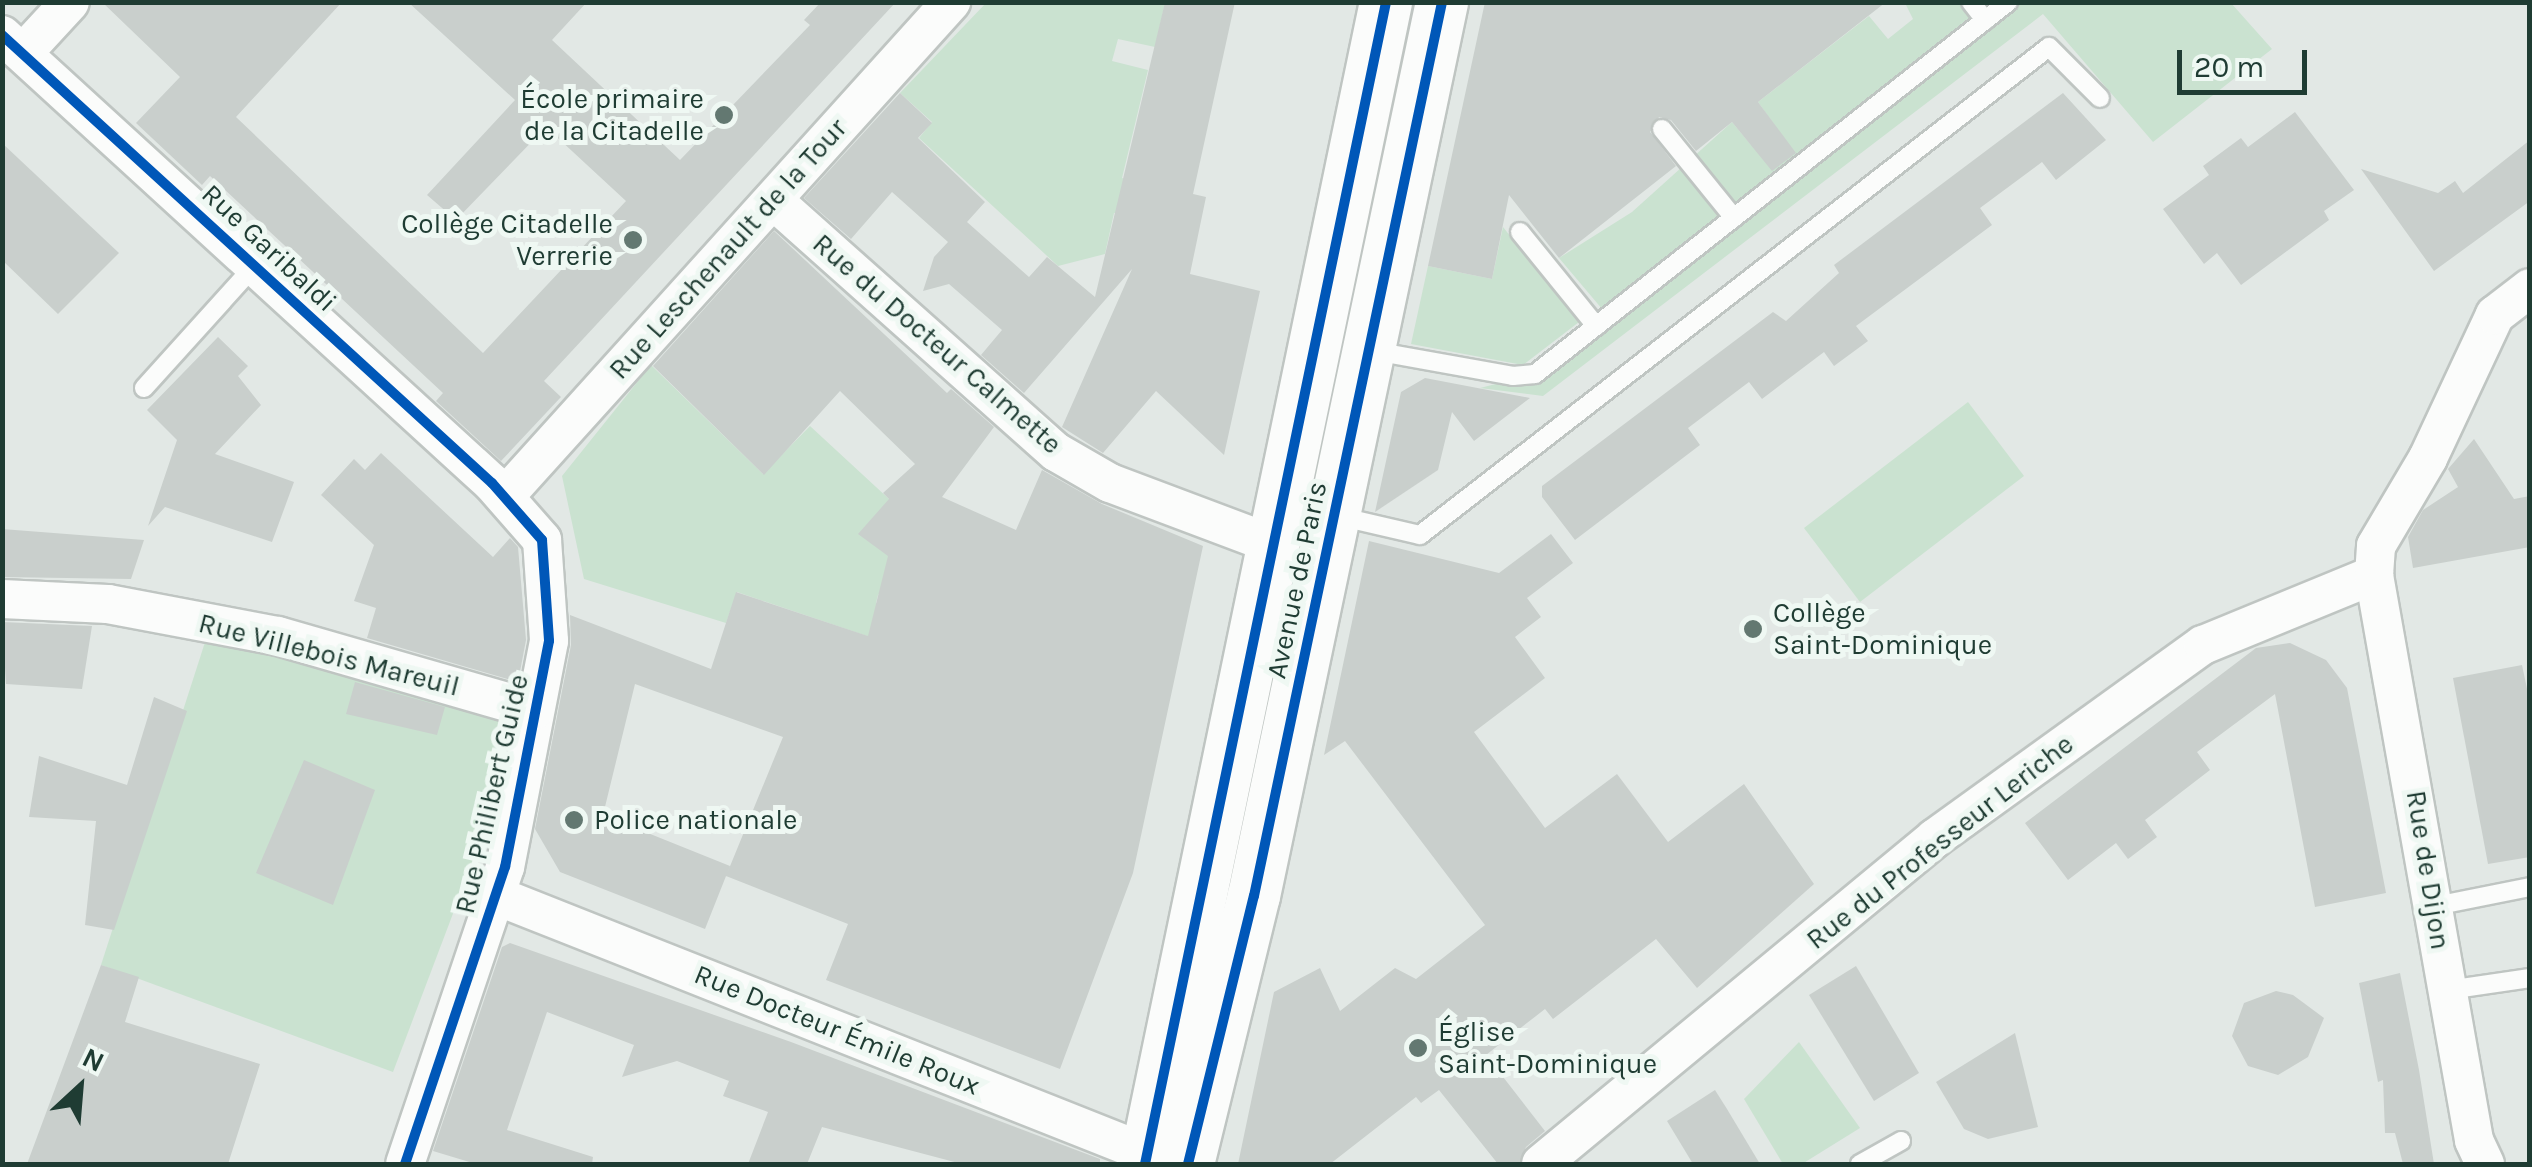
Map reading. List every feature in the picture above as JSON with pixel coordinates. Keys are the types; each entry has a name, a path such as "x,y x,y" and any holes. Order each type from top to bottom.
{"main road":[{"name":"Avenue de Paris","path":"1164,1162 1274,545 1386,2"},
{"name":"Avenue de Paris","path":"1164,1162 1254,896 1442,2"}],"street":[{"path":"13,44 70,2"},
{"name":"Rue Leschenault de la Tour","path":"505,496 950,3"},
{"name":"Rue Garibaldi","path":"13,44 505,496"},
{"name":"Rue du Docteur Calmette","path":"774,200 1056,452 1110,483 1274,545"},
{"path":"2374,575 2376,546 2436,442 2495,315 2530,288"},
{"name":"Rue Philibert Guide","path":"405,1164 497,896 551,616 542,540 505,496"},
{"name":"Rue de Dijon","path":"2374,575 2474,1140 2485,1164"},
{"name":"Rue du Professeur Leriche","path":"1542,1164 1936,838 2203,645 2374,575"},
{"name":"Rue Villebois Mareuil","path":"2,599 108,604 278,636 535,710"},
{"name":"Rue Docteur Émile Roux","path":"497,896 1164,1162"}],"lane":[{"path":"1971,2 1985,20"},
{"path":"1367,350 1513,376 1535,374 2008,2"},
{"path":"1333,515 1420,535 2049,46 2100,98"},
{"path":"1662,130 1734,218"},
{"path":"1520,232 1596,326"},
{"path":"144,388 255,265"},
{"path":"2435,906 2530,888"},
{"path":"2448,990 2530,978"},
{"path":"1860,1164 1901,1142"}],"green space":[{"path":"986,3 1165,3 1155,47 1118,39 1112,61 1148,70 1122,178 1140,183 1133,216 1114,213 1105,254 1058,266 919,138 932,122 900,93"},
{"path":"1905,3 2231,3 2272,49 2153,142 2043,14 1543,396 1480,388 1535,374 1608,316 1559,258 1632,212 1732,122 1751,145 1776,127 1758,102 1869,16 1888,39 1913,19"},
{"path":"1503,227 1579,322 1523,365 1411,344 1428,266 1492,279"},
{"path":"651,365 763,474 810,426 889,499 900,565 878,595 876,603 886,608 876,639 737,592 726,623 584,579 562,476"},
{"path":"1968,402 2024,476 1860,602 1804,528"},
{"path":"207,636 503,716 482,837 393,1072 101,965"},
{"path":"1799,1042 1860,1128 1802,1164 1783,1164 1744,1099"}],"building":[{"name":"Collège Citadelle Verrerie","path":"102,2 342,2 236,117 483,353 626,201 546,127 456,220 427,195 515,100 408,2 587,2 552,40 680,160 810,25 804,20 821,2 896,2 544,381 561,397 501,461 436,401 443,393 210,176 202,185 136,123 180,77"},
{"path":"1165,2 1235,2 1193,194 1206,197 1190,274 1260,291 1224,455 1156,391 1103,453 1062,427 1132,269 1024,393 981,355 1002,330 949,284 923,291 934,257 948,242 892,192 851,239 804,198 900,93 932,123 918,138 985,202 967,222 1029,277 1047,257 1095,297"},
{"path":"1485,2 1886,2 1758,102 1796,153 1772,171 1732,122 1696,151 1671,120 1659,117 1650,132 1676,166 1559,258 1509,195 1492,279 1428,266"},
{"path":"2063,93 2106,140 2056,180 2042,162 1980,208 1992,225 1856,326 1868,341 1834,366 1824,352 1762,399 1749,382 1688,428 1700,445 1575,540 1542,497 1542,486 1773,312 1786,321 1839,273 1834,265"},
{"path":"2295,112 2354,190 2324,211 2329,220 2241,285 2217,253 2204,264 2163,209 2209,175 2203,166 2241,138 2248,147"},
{"path":"2530,140 2530,201 2434,271 2361,169 2438,193 2455,181 2463,193"},
{"path":"2,143 119,253 58,314 2,260"},
{"path":"774,231 947,393 951,389 994,427 942,497 1016,530 1042,470 1102,504 1203,546 1133,873 1060,1069 826,980 848,924 726,876 705,929 560,872 535,829 571,645 570,615 711,669 736,592 868,636 888,556 858,534 889,499 883,493 915,464 840,391 764,475 653,366","holes":["635,684 783,737 727,874 730,866 603,815"]},
{"path":"218,337 248,366 238,376 261,405 215,454 294,482 272,542 165,507 148,526 177,440 147,410"},
{"path":"1425,378 1530,398 1474,441 1452,412 1438,470 1375,512 1401,392"},
{"path":"2474,439 2514,499 2530,496 2530,547 2413,568 2408,537 2423,510 2458,487 2448,469"},
{"path":"381,453 493,557 510,538 518,547 526,640 518,682 367,638 376,608 354,601 374,545 321,495 354,459 365,470"},
{"path":"2,529 144,540 131,579 2,577"},
{"path":"1551,534 1573,563 1527,598 1541,617 1515,637 1545,678 1474,732 1545,828 1617,774 1668,842 1744,784 1814,884 1697,988 1656,939 1553,1019 1545,1009 1486,1055 1545,1131 1526,1147 1519,1164 1498,1164 1439,1090 1421,1103 1416,1097 1330,1164 1238,1164 1274,992 1320,968 1340,1011 1395,968 1416,979 1485,925 1345,741 1324,755 1369,541 1499,573"},
{"path":"2,622 92,626 82,689 6,684"},
{"path":"2290,643 2326,660 2347,688 2386,893 2315,907 2275,694 2197,752 2210,770 2145,820 2157,837 2128,859 2116,843 2068,880 2025,823 2256,648"},
{"path":"2522,665 2530,703 2530,857 2488,864 2453,678"},
{"path":"355,682 445,707 437,735 346,714"},
{"path":"154,697 187,711 114,930 85,925 96,821 29,817 39,756 127,785"},
{"path":"304,760 375,790 333,905 256,873"},
{"path":"510,943 791,1042 1100,1159 1100,1164 962,1164 822,1127 807,1164 748,1164 768,1112 723,1096 729,1081 677,1061 622,1077 634,1045 547,1012 507,1130 593,1157 592,1164 476,1164 433,1151 502,947"},
{"path":"101,965 139,977 125,1022 260,1064 228,1164 27,1164"},
{"path":"1856,966 1919,1073 1874,1101 1809,995"},
{"path":"2400,973 2434,1164 2403,1164 2395,1133 2385,1133 2383,1080 2378,1082 2359,983"},
{"path":"2276,991 2293,995 2324,1018 2308,1057 2278,1075 2248,1066 2232,1036 2244,1003"},
{"path":"2015,1033 2038,1127 1988,1139 1964,1129 1936,1082"},
{"path":"1715,1090 1760,1164 1693,1164 1667,1121"}],"cycle path":[{"path":"1145,1164 1386,2"},
{"path":"1188,1164 1254,896 1442,2"},
{"path":"2,35 492,483 542,540 549,641 505,867 405,1164"}],"place":[{"name":"École primaire de la Citadelle","path":"724,115"},
{"name":"Collège Citadelle Verrerie","path":"633,240"},
{"name":"Collège Saint-Dominique","path":"1753,629"},
{"name":"Police nationale","path":"574,820"},
{"name":"Église Saint-Dominique","path":"1418,1048"}]}
